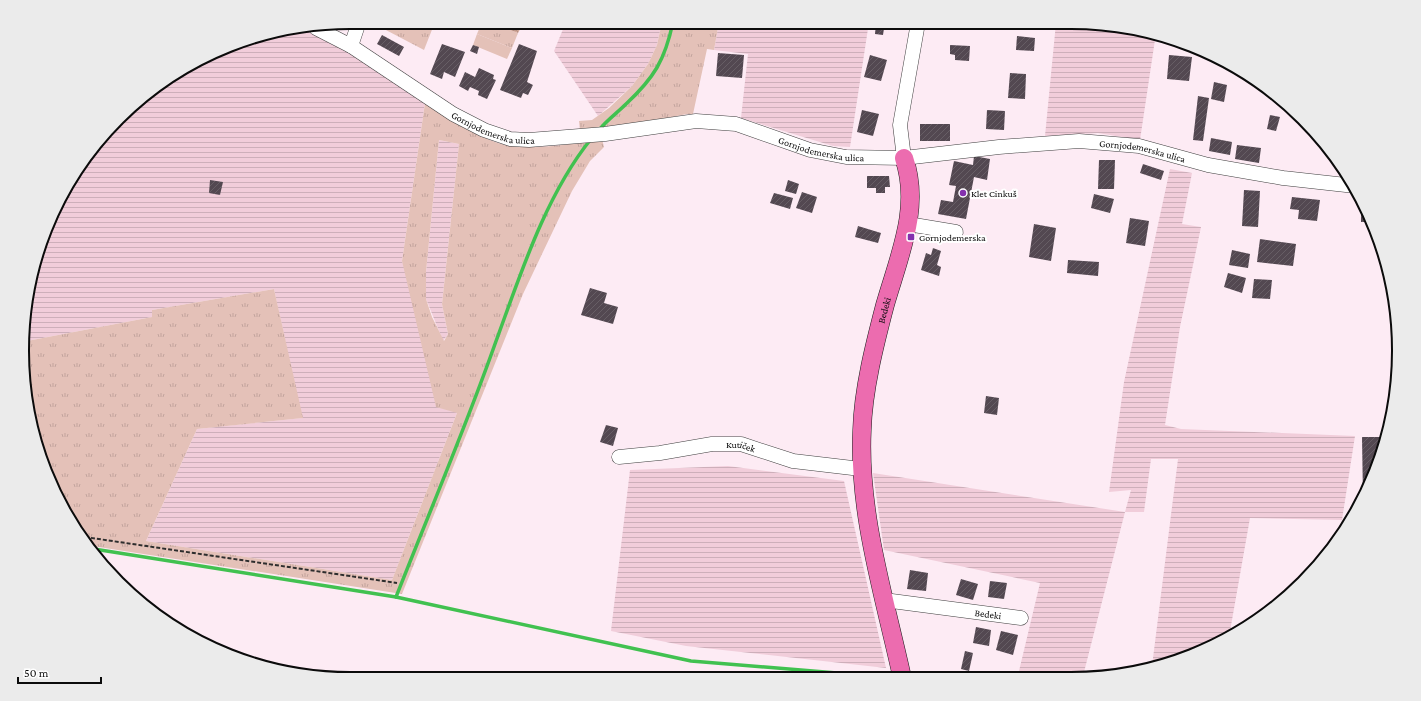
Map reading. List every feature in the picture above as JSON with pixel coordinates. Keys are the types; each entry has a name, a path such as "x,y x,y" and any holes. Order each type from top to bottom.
{"main road":[{"name":"Bedeki","path":"900,672 865,508 861,469 862,428 875,346 908,224 911,193 904,158"}],"street":[{"path":"351,46 357,29"},
{"name":"Bedeki","path":"904,158 900,125 917,29"},
{"name":"Gornjodemerska ulica","path":"321,31 351,46 453,114 496,135 510,139 530,140 605,134 696,121 719,122 752,128 810,150 829,155 904,158 1044,143 1080,141 1103,142 1139,146 1208,165 1282,178 1346,185"},
{"path":"908,224 956,232"},
{"name":"Kutiček","path":"619,457 660,453 712,444 741,444 793,461 861,469"},
{"name":"Bedeki","path":"884,600 1021,618"}],"path":[{"path":"89,538 397,583"}],"shaded area":[{"path":"563,29 660,29 657,45 648,64 632,86 598,116 554,51"},
{"path":"718,29 868,29 850,147 833,146 741,118 748,54 714,50"},
{"path":"1055,29 1112,32 1155,40 1140,140 1098,133 1045,136"},
{"path":"309,32 339,45 425,103 402,261 457,413 392,580 146,541 197,429 302,418 274,289 152,310 152,317 29,341 35,288 40,267 53,227 62,208 83,172 95,155 123,123 155,95 190,72 227,53 267,40"},
{"path":"439,140 459,144 442,304 448,334 443,341 426,299 426,272"},
{"path":"1170,169 1192,173 1182,224 1201,227 1180,327 1165,425 1181,429 1355,436 1342,520 1250,518 1230,629 1194,648 1153,661 1178,459 1151,459 1144,512 1125,512 1131,490 1109,492 1124,382"},
{"path":"728,466 844,481 886,668 686,646 611,631 630,470"},
{"path":"873,473 1125,512 1084,671 1019,671 1040,583 884,550"}],"green space":[{"path":"384,29 432,29 424,50"},
{"path":"479,29 507,29 518,33 512,48 477,34"},
{"path":"507,29 520,29 518,33"},
{"path":"660,29 718,29 714,50 707,49 693,114 606,130 580,130 579,121 592,120 609,108 632,86 648,64 657,45"},
{"path":"477,34 512,48 507,59 473,45"},
{"path":"425,103 489,140 511,146 536,147 563,145 602,139 604,147 590,161 572,191 523,294 402,594 95,547 83,529 62,493 46,454 35,413 30,372 29,341 152,317 152,310 274,289 303,418 197,429 146,541 392,580 457,413 436,407 402,261","holes":["439,140 459,144 442,304 448,334 444,341 432,317 426,299 426,272"]}],"building":[{"path":"875,29 884,29 883,35 875,34"},
{"path":"382,35 404,47 399,56 377,44"},
{"path":"1017,36 1035,38 1034,51 1016,50"},
{"path":"442,44 465,52 455,77 444,72 442,79 430,74"},
{"path":"519,44 537,51 527,82 533,85 528,95 523,93 521,98 500,90"},
{"path":"473,45 479,47 477,54 470,51"},
{"path":"950,45 970,46 969,61 955,60 955,55 950,54"},
{"path":"718,53 744,55 742,78 716,76"},
{"path":"870,55 887,60 881,81 864,77"},
{"path":"1169,55 1192,57 1189,81 1167,79"},
{"path":"479,68 494,75 493,79 496,80 487,99 478,95 479,91 470,87 468,91 459,86 465,72 475,77"},
{"path":"1010,73 1026,74 1025,99 1008,98"},
{"path":"1214,82 1227,85 1224,102 1211,99"},
{"path":"1198,96 1209,98 1203,141 1193,140"},
{"path":"862,110 879,114 873,136 857,132"},
{"path":"987,110 1005,111 1004,130 986,129"},
{"path":"1270,115 1280,117 1276,131 1267,129"},
{"path":"920,124 950,124 950,141 920,141"},
{"path":"1211,138 1232,142 1230,155 1209,151"},
{"path":"1237,145 1261,148 1259,163 1235,159"},
{"name":"Klet Cinkuš","path":"974,156 990,159 987,180 974,177 966,219 938,214 941,200 953,202 956,186 949,185 954,161 973,165"},
{"path":"1099,160 1115,160 1114,189 1098,189"},
{"path":"1143,164 1164,171 1161,180 1140,173"},
{"path":"867,176 889,176 890,187 885,187 885,193 876,193 876,188 867,188"},
{"path":"210,180 223,182 220,195 209,193"},
{"path":"788,180 799,184 796,194 785,191"},
{"path":"1244,190 1260,191 1258,227 1242,226"},
{"path":"802,192 817,197 812,213 796,208"},
{"path":"774,193 793,198 790,209 770,203"},
{"path":"1094,194 1114,199 1110,213 1091,208"},
{"path":"1292,197 1320,200 1317,221 1298,219 1299,210 1290,209"},
{"path":"1361,212 1366,222 1361,222"},
{"path":"1130,218 1149,221 1145,246 1126,243"},
{"path":"1034,224 1056,228 1051,261 1029,257"},
{"path":"858,226 881,233 878,243 855,237"},
{"path":"1260,239 1296,244 1293,266 1257,262"},
{"path":"933,248 941,251 937,265 941,267 939,276 921,270 926,253 931,255"},
{"path":"1232,250 1250,254 1248,268 1229,265"},
{"path":"1068,260 1099,262 1098,276 1067,273"},
{"path":"1228,273 1246,278 1242,293 1224,287"},
{"path":"1254,279 1272,280 1270,299 1252,298"},
{"path":"590,288 607,293 604,303 618,307 613,324 581,315"},
{"path":"986,396 999,398 997,415 984,413"},
{"path":"606,425 618,428 613,446 600,442"},
{"path":"1362,437 1380,437 1368,474 1363,485"},
{"path":"910,570 928,573 926,591 907,589"},
{"path":"961,579 978,584 973,600 956,595"},
{"path":"990,581 1007,583 1004,599 988,597"},
{"path":"976,627 991,630 989,646 973,643"},
{"path":"1001,631 1018,635 1013,655 996,650"},
{"path":"965,651 973,653 969,671 961,669"}],"waterway":[{"path":"599,130 636,95 651,77 662,58 671,29"},
{"path":"396,597 472,408 535,237 560,186 575,161 591,139"},
{"path":"98,550 396,597 691,661 824,672"}],"place":[{"name":"Klet Cinkuš","path":"963,193"},
{"name":"Gornjodemerska","path":"911,237"}]}
